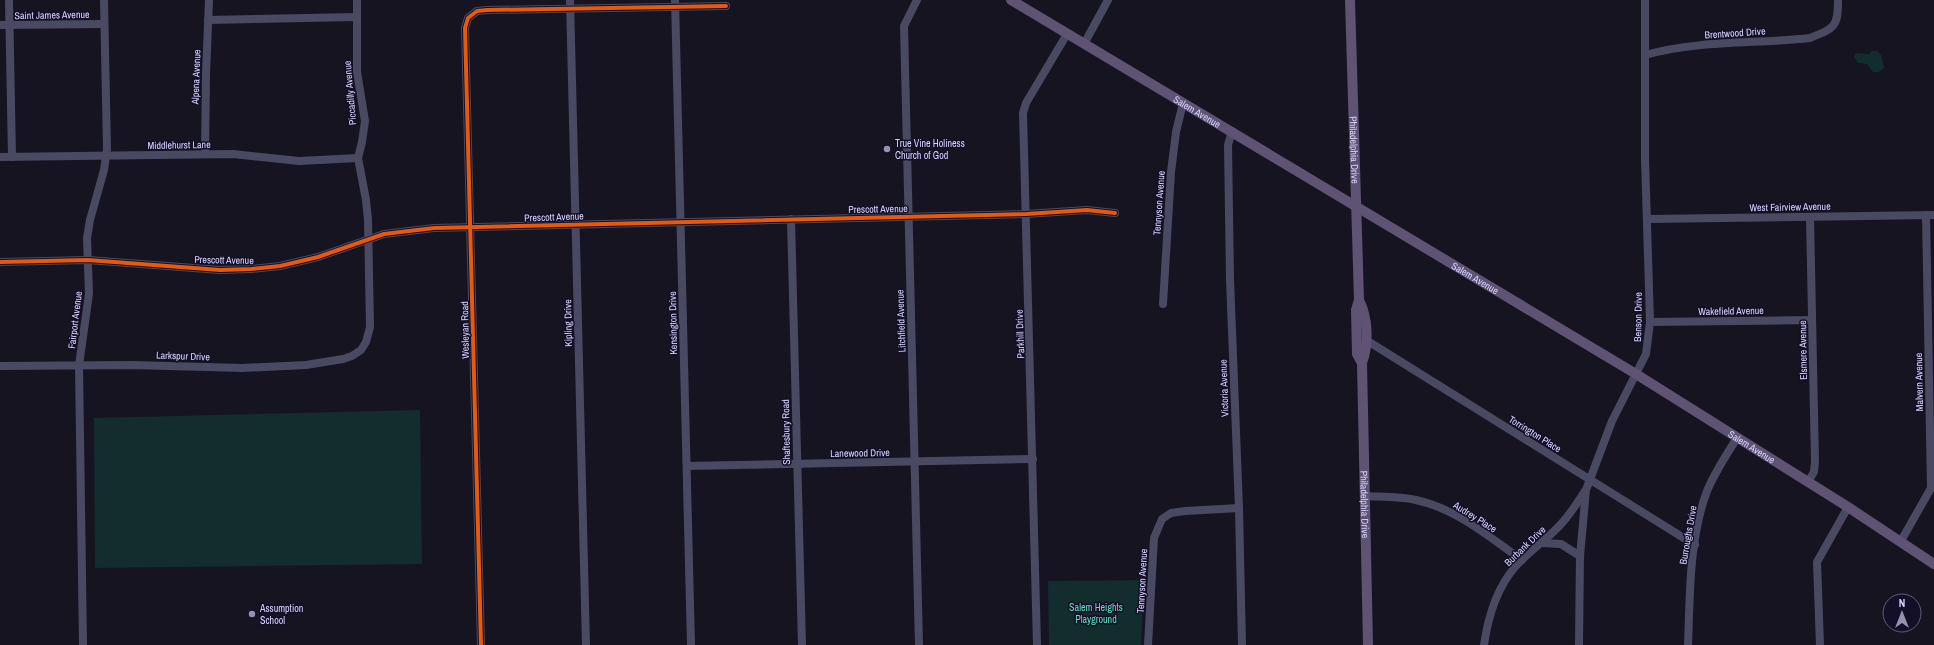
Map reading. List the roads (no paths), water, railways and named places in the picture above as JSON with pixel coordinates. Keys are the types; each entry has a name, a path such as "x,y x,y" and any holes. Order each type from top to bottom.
{"main road":[{"name":"Salem Avenue","path":"1011,0 1636,374 1848,507 1934,564"},
{"name":"Philadelphia Drive","path":"1350,0 1359,300 1356,310 1357,354 1362,363"},
{"name":"Philadelphia Drive","path":"1359,300 1364,310 1366,340 1366,353 1362,363 1368,645"}],"street":[{"path":"9,0 12,157"},
{"name":"Fairport Avenue","path":"83,645 79,365 89,294 87,248 90,220 106,155 104,0"},
{"name":"Alpena Avenue","path":"205,154 204,132 209,0"},
{"name":"Piccadilly Avenue","path":"356,0 357,72 365,121 358,158 366,200 369,239 370,327 368,338 362,349"},
{"name":"Kipling Drive","path":"570,0 586,645"},
{"name":"Litchfield Avenue","path":"917,0 904,26 919,645"},
{"path":"1084,44 1108,0"},
{"name":"Benson Drive","path":"1580,645 1580,556 1586,490 1612,421 1646,354 1650,322 1647,219 1645,0"},
{"name":"Brentwood Drive","path":"1645,55 1674,48 1718,43 1810,38 1826,31 1837,21 1838,0"},
{"path":"571,10 675,4 726,6"},
{"name":"Kensington Drive","path":"675,4 691,645"},
{"name":"Wesleyan Road","path":"481,645 465,28 470,16 478,11 571,10"},
{"path":"208,20 356,17"},
{"name":"Saint James Avenue","path":"0,25 104,24"},
{"name":"Parkhill Drive","path":"1037,645 1024,108 1067,34"},
{"name":"Tennyson Avenue","path":"1163,304 1171,172 1176,132 1183,104"},
{"name":"Victoria Avenue","path":"1232,131 1228,145 1230,280 1239,508 1242,645"},
{"name":"Middlehurst Lane","path":"0,157 233,154 299,161 358,158"},
{"name":"Prescott Avenue","path":"0,262 88,260 220,270 250,269 305,260 394,232 434,228 1026,214 1087,210 1115,212"},
{"name":"West Fairview Avenue","path":"1647,219 1930,215"},
{"name":"Malvern Avenue","path":"1901,541 1931,488 1930,215"},
{"name":"Elsmere Avenue","path":"1808,482 1814,472 1815,462 1810,217"},
{"name":"Shaftesbury Road","path":"791,219 802,645"},
{"name":"Wakefield Avenue","path":"1650,322 1812,320"},
{"name":"Torrington Place","path":"1366,340 1695,545"},
{"name":"Larkspur Drive","path":"0,366 79,365 272,368 343,359 352,356 362,349"},
{"name":"Burroughs Drive","path":"1688,645 1690,598 1699,518 1708,491 1719,466 1737,438"},
{"name":"Lanewood Drive","path":"687,466 1033,459"},
{"name":"Burbank Drive","path":"1484,645 1489,618 1496,598 1508,576 1522,560 1542,543 1569,514 1586,490"},
{"name":"Audrey Place","path":"1364,496 1395,497 1414,500 1440,508 1463,519 1522,560"},
{"path":"1820,645 1817,562 1848,507"},
{"name":"Tennyson Avenue","path":"1148,645 1154,538 1162,519 1171,513 1185,511 1239,508"},
{"path":"1542,543 1561,544 1580,556"}],"place":[{"name":"True Vine Holiness Church of God","path":"887,149"},
{"name":"Assumption School","path":"252,614"}],"park label":[{"name":"Salem Heights Playground","path":"1096,612"}]}
